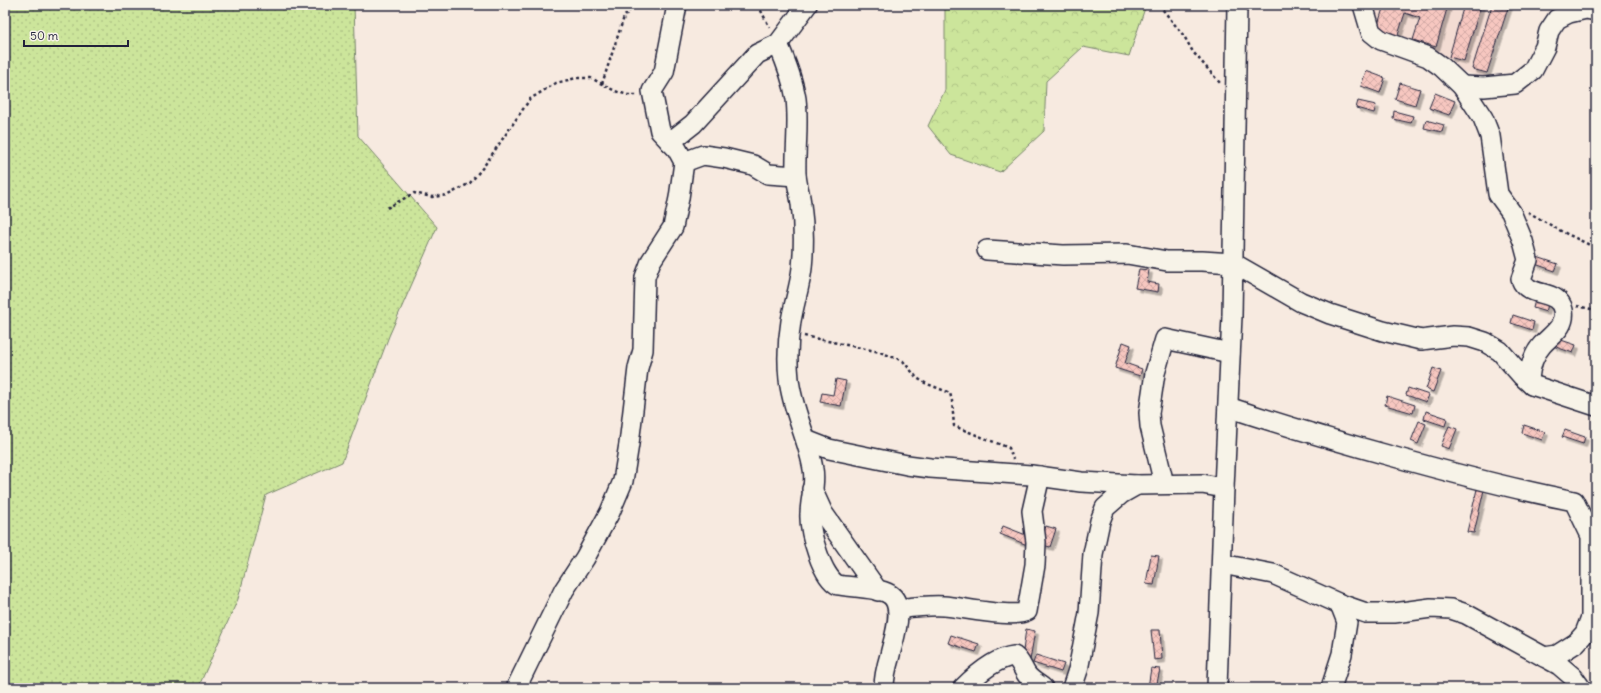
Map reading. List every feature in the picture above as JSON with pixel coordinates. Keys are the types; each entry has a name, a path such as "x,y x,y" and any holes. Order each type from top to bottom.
{"street":[{"path":"516,688 564,590 585,558 610,512 623,481 630,444 638,368 643,350 645,277 651,261 673,227 684,162 677,149 660,131 652,91 664,72 677,5"},
{"path":"670,142 693,124 757,54 778,44 807,5"},
{"path":"1217,688 1233,263 1237,5"},
{"path":"1363,5 1371,32 1382,40 1428,57 1442,67 1462,86 1483,118 1490,136 1498,194 1511,212 1523,241 1528,260 1521,279 1522,283 1533,291 1550,295 1560,303 1563,309 1564,318 1559,329 1541,346 1533,360 1529,380 1532,385"},
{"path":"1462,86 1484,87 1516,84 1533,70 1545,46 1549,31 1557,19 1573,9 1596,11"},
{"path":"778,44 789,69 796,99 796,176 801,204 803,236 800,287 791,321 789,379 793,400 814,471 810,515 812,536 823,565 833,582 838,585 878,591 893,596 898,609 897,629 884,681 884,688"},
{"path":"684,162 703,155 724,158 754,166 768,174 796,176"},
{"path":"987,250 1063,255 1127,254 1167,261 1233,263 1301,302 1363,324 1421,340 1453,336 1469,337 1485,342 1500,351 1532,385 1596,406"},
{"path":"1164,484 1150,426 1149,413 1156,373 1165,339 1230,353"},
{"path":"1228,407 1325,438 1412,462 1484,481 1574,501 1591,536 1591,617 1585,632 1576,643 1557,655 1544,657"},
{"path":"806,440 829,449 907,466 1035,476 1081,482 1137,485 1202,484 1224,488"},
{"path":"898,609 925,606 945,606 1000,613 1021,613 1027,611 1035,565 1036,542 1032,511 1035,476"},
{"path":"1072,688 1078,670 1089,613 1094,554 1100,521 1105,508 1121,494 1137,485"},
{"path":"812,490 823,513 878,591"},
{"path":"1222,564 1273,574 1340,604 1366,613 1382,614 1431,608 1451,609 1478,620 1559,665 1581,688"},
{"path":"1331,688 1342,654 1347,622 1340,604"},
{"path":"963,688 992,665 1008,657 1014,656 1019,660 1032,681 1043,688"}],"path":[{"path":"602,84 624,17 634,5"},
{"path":"758,5 778,44"},
{"path":"1159,5 1184,36 1193,52 1235,100"},
{"path":"387,208 414,193 432,197 448,195 470,183 484,166 530,99 556,83 576,78 591,78 615,92 628,95 641,95 652,91"},
{"path":"1522,208 1561,231 1596,248"},
{"path":"790,332 880,352 903,361 917,378 924,383 950,394 954,426 1009,448 1015,462 1035,476"}],"shaded area":[{"path":"1375,5 1507,5 1484,78 1364,39"}],"green space":[{"path":"5,5 354,5 358,136 437,227 389,336 342,462 266,495 238,599 198,688 5,688"},
{"path":"945,5 1146,5 1129,56 1083,47 1046,81 1044,131 1000,172 951,155 928,126 945,90"}],"building":[{"path":"1384,5 1412,5 1425,9 1426,5 1448,5 1436,47 1413,40 1420,18 1405,13 1397,38 1376,31"},
{"path":"1464,5 1481,5 1464,61 1449,57"},
{"path":"1492,5 1509,5 1487,73 1472,69"},
{"path":"1366,71 1385,78 1380,93 1361,86"},
{"path":"1400,83 1420,89 1415,105 1395,99"},
{"path":"1435,93 1455,101 1449,115 1429,108"},
{"path":"1358,101 1376,105 1374,113 1356,108"},
{"path":"1394,111 1413,116 1411,123 1393,119"},
{"path":"1426,120 1444,125 1442,132 1424,128"},
{"path":"1537,257 1558,264 1555,271 1535,264"},
{"path":"1139,269 1149,270 1147,282 1159,284 1158,292 1135,288"},
{"path":"1535,300 1548,304 1546,312 1533,308"},
{"path":"1513,315 1534,322 1532,330 1511,323"},
{"path":"1555,338 1576,345 1573,353 1553,346"},
{"path":"1123,342 1131,345 1125,363 1142,369 1140,376 1115,368"},
{"path":"1433,368 1441,371 1433,392 1426,389"},
{"path":"836,379 846,381 841,406 820,402 822,393 833,395"},
{"path":"1408,388 1429,395 1426,402 1406,395"},
{"path":"1387,396 1415,405 1413,413 1385,405"},
{"path":"1426,411 1447,418 1445,426 1424,419"},
{"path":"1419,421 1426,424 1418,444 1411,441"},
{"path":"1524,425 1545,432 1542,440 1522,433"},
{"path":"1449,426 1457,429 1449,449 1441,446"},
{"path":"1565,430 1585,437 1583,444 1562,437"},
{"path":"1477,489 1484,490 1474,533 1467,532"},
{"path":"1003,526 1031,537 1027,545 1000,534"},
{"path":"1046,526 1056,529 1050,547 1040,544"},
{"path":"1151,555 1159,556 1154,585 1146,584"},
{"path":"1026,629 1035,631 1030,660 1022,658"},
{"path":"1151,630 1160,630 1162,659 1154,660"},
{"path":"951,635 979,644 976,652 948,643"},
{"path":"1036,655 1064,664 1061,672 1033,663"},
{"path":"1151,668 1160,669 1156,688 1148,688"}]}
